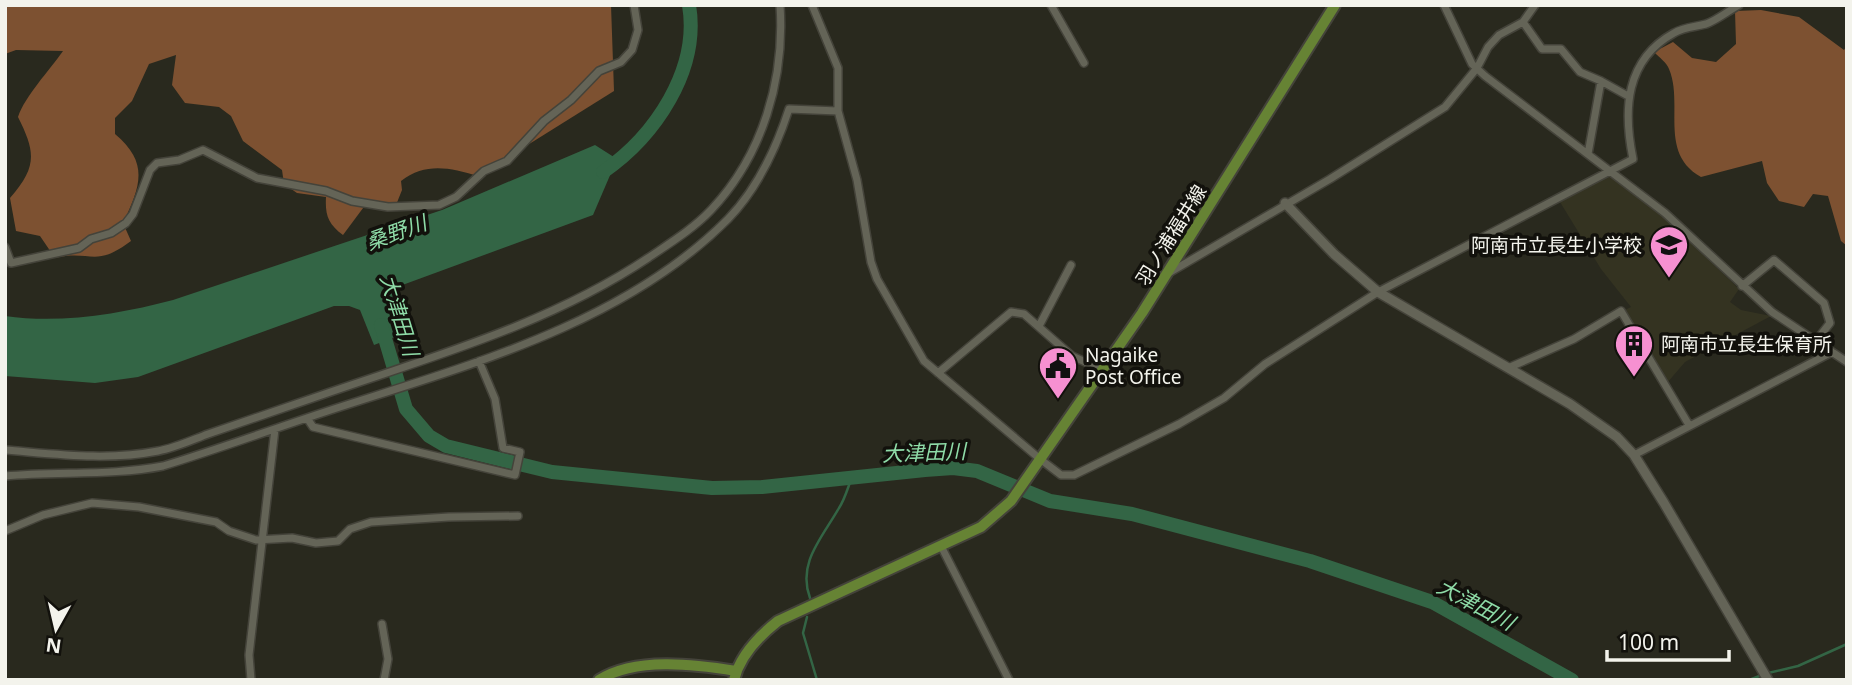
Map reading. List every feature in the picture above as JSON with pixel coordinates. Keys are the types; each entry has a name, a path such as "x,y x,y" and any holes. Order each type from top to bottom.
{"main road":[{"name":"羽ノ浦福井線","path":"941,546 995,518 1029,478 1167,274 1335,5"},
{"path":"599,680 612,671 640,665 735,675 760,636 778,621 941,546"}],"street":[{"path":"5,247 11,263 79,248 91,239 111,233 126,223 133,214 150,170 158,163 179,160 203,150 257,178 326,191 352,201 388,207 439,205 456,197 484,171 507,161 544,121 571,100 599,71 621,62 632,50 638,30 634,5"},
{"path":"5,450 96,457 160,451 453,352 557,308 623,275 691,228 711,210 736,180 760,135 774,91 780,60 780,5"},
{"path":"812,5 838,68 838,111 858,180 871,262 877,279 924,361 1061,475 1074,475 1179,424 1224,398 1265,363 1378,292 1633,159 1626,120 1628,96 1651,52 1662,41 1692,26 1706,24 1739,5"},
{"path":"1051,5 1084,63"},
{"path":"1444,5 1472,64 1665,213 1772,312 1847,362"},
{"path":"1167,274 1330,179 1446,107 1499,35 1523,22 1535,5"},
{"path":"1523,22 1542,49 1561,50 1580,72 1628,96"},
{"path":"1588,154 1601,81"},
{"path":"5,476 59,471 132,472 163,466 478,361 570,324 611,303 683,258 730,217 751,191 769,161 789,109 838,111"},
{"path":"1285,203 1334,254 1378,292 1579,411 1616,437 1634,455 1768,680"},
{"path":"1742,286 1774,260 1824,303 1830,323 1815,341"},
{"path":"1039,326 1070,265"},
{"path":"1508,368 1574,338 1621,311 1689,425"},
{"path":"938,373 1011,312 1024,314 1072,356 1104,370"},
{"path":"1634,455 1832,352"},
{"path":"307,418 313,427 515,475 520,454 503,448 492,391 478,361"},
{"path":"251,680 249,655 275,429"},
{"path":"5,531 43,514 92,503 139,507 216,523 229,531 262,540 338,541 350,529 371,522 518,516"},
{"path":"941,546 1009,680"},
{"path":"382,624 388,659 384,680"}],"shaded area":[{"path":"5,5 611,5 614,91 478,176 438,168 410,175 401,181 402,190 396,205 369,200 343,235 328,219 326,197 297,193 284,184 282,170 243,141 231,116 219,107 185,103 172,85 176,55 149,64 132,101 115,118 115,134 133,155 139,175 134,197 123,223 131,241 109,254 55,258 40,236 16,231 10,198 25,177 31,159 28,140 18,117 32,92 63,51 16,50 5,54"},
{"path":"1761,10 1799,17 1844,50 1847,46 1847,246 1841,241 1828,196 1813,194 1804,207 1779,201 1767,183 1762,161 1701,177 1688,167 1680,155 1674,127 1673,83 1665,62 1654,52 1673,42 1692,58 1716,62 1736,44 1735,11"},
{"name":"阿南市立長生小学校","path":"1615,176 1666,219 1739,289 1730,302 1741,310 1771,316 1685,362 1667,383 1623,311 1631,307 1601,269 1560,202"}],"water":[{"path":"595,145 617,159 593,215 397,287 392,305 400,335 374,345 360,310 349,306 334,306 138,377 95,383 5,376 5,316 47,319 90,316 173,300 442,210"}],"waterway":[{"name":"桑野川","path":"603,172 640,140 670,99 688,53 691,29 689,5"},
{"name":"大津田川","path":"381,325 406,409 429,436 446,446 552,472 712,488 762,487 953,468 977,471 1050,501 1132,514 1310,561 1432,602 1572,680"},
{"path":"810,598 807,585 809,562 841,504 852,477"},
{"path":"807,617 803,633 817,680"},
{"path":"1768,673 1798,666 1847,644"},
{"path":"1749,680 1762,675"}],"place":[{"name":"阿南市立長生小学校","path":"1669,279"},
{"name":"阿南市立長生保育所","path":"1634,378"},
{"name":"Nagaike Post Office","path":"1058,400"}]}
